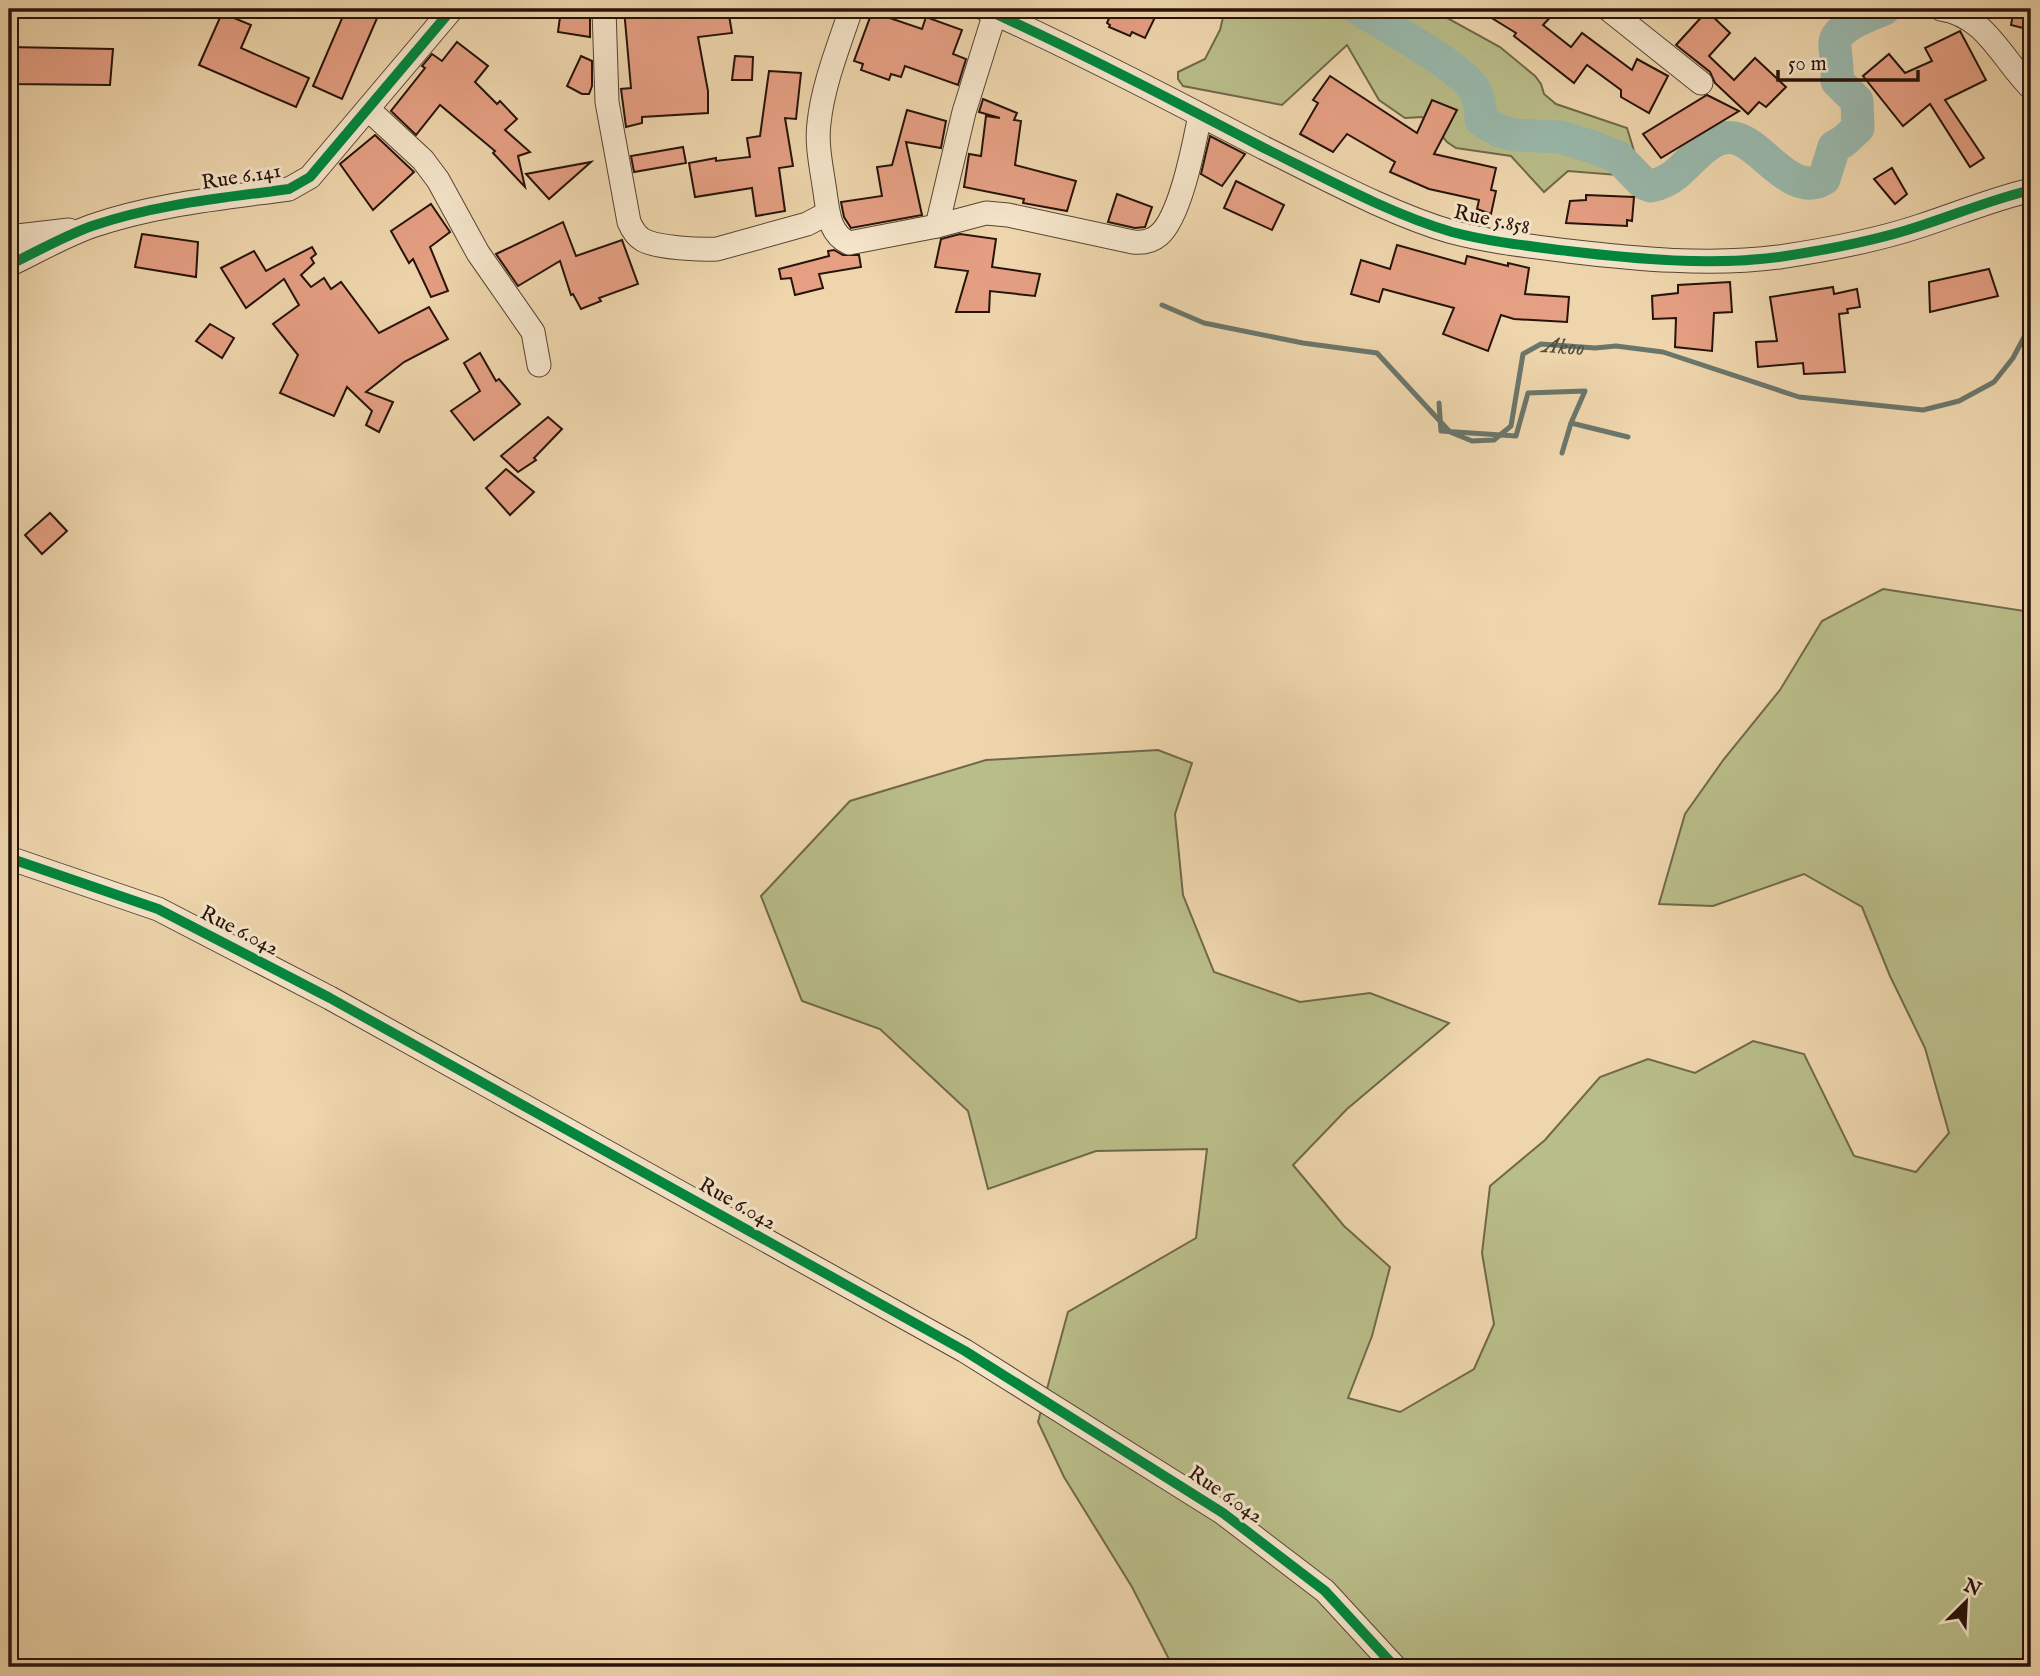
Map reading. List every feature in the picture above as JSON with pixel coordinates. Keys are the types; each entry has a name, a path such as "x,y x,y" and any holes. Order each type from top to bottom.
{"street":[{"name":"Rue 6.141","path":"9,265 90,227 162,207 289,189 310,177 452,9"},
{"path":"604,9 607,102 629,222 639,237 652,243 704,250 717,249 807,224 828,213"},
{"path":"851,9 824,95 818,125 828,213 834,232 849,243 937,226 986,213 997,213 1133,242 1152,240 1166,226 1184,185 1200,115"},
{"path":"1608,9 1701,83"},
{"path":"1941,9 1966,16 1982,27 2031,88"},
{"path":"937,226 990,11"},
{"name":"Rue 5.858","path":"990,11 1062,44 1298,165 1396,211 1452,232 1501,243 1624,258 1706,260 1776,257 1859,243 1917,228 2031,190"},
{"path":"369,110 423,160 438,180 478,253 533,332 539,365"},
{"path":"9,237 90,227"},
{"name":"Rue 6.042","path":"9,858 158,909 208,934 330,998 965,1351 1223,1513 1325,1591 1395,1667"}],"green space":[{"path":"1225,9 1431,9 1500,47 1535,76 1544,94 1556,104 1627,128 1642,177 1568,171 1544,192 1511,156 1456,148 1422,117 1405,118 1379,100 1347,45 1282,105 1183,86 1178,79 1178,72 1205,59 1220,30"},
{"path":"1883,589 2031,612 2031,1667 1173,1667 1132,1587 1064,1477 1038,1422 1068,1312 1196,1238 1207,1149 1096,1151 988,1189 968,1111 880,1029 802,1001 761,896 850,801 986,760 1158,750 1192,763 1175,814 1183,895 1214,972 1300,1002 1370,993 1449,1023 1347,1109 1293,1165 1344,1226 1390,1267 1372,1336 1348,1398 1400,1412 1474,1369 1494,1324 1482,1253 1490,1186 1545,1140 1600,1077 1648,1059 1695,1073 1753,1041 1804,1054 1854,1156 1916,1172 1949,1133 1925,1048 1890,976 1862,907 1804,874 1713,906 1659,904 1685,814 1724,759 1780,690 1822,621"}],"building":[{"path":"346,9 381,9 342,99 313,86"},
{"path":"561,9 590,9 590,37 558,32"},
{"path":"624,9 728,9 732,33 698,37 708,91 708,113 642,117 642,123 626,127 621,89 631,88"},
{"path":"1113,9 1159,9 1145,38 1132,32 1130,36 1109,27 1107,23"},
{"path":"1477,9 1558,9 1543,25 1571,47 1582,33 1632,70 1637,59 1668,76 1649,113 1621,97 1621,90 1587,65 1574,83 1514,36 1516,33"},
{"path":"2014,9 2031,9 2031,30 2011,25"},
{"path":"1707,11 1730,33 1709,56 1734,80 1755,58 1786,87 1766,107 1759,102 1748,114 1715,83 1710,72 1676,45"},
{"path":"872,12 922,29 926,17 962,30 953,54 966,59 958,85 905,66 901,77 891,74 889,80 861,70 863,64 854,61"},
{"path":"222,13 251,25 241,48 309,78 296,107 199,65"},
{"path":"1960,31 1986,80 1945,100 1984,158 1970,167 1930,104 1903,126 1863,76 1889,54 1905,73 1932,61 1925,48"},
{"path":"457,42 488,66 475,82 497,104 500,101 517,119 505,130 530,152 518,156 525,187 493,153 495,151 440,105 416,135 391,111 425,68 422,66 432,54 442,61"},
{"path":"9,47 113,49 110,85 9,84"},
{"path":"581,56 592,61 592,86 589,94 582,94 567,86"},
{"path":"735,56 753,57 752,80 732,80"},
{"path":"769,71 801,73 796,119 785,118 793,166 779,168 785,211 756,216 752,188 695,197 689,163 716,158 716,161 750,157 747,138 760,136"},
{"path":"1330,76 1417,133 1432,100 1457,110 1434,154 1496,168 1491,190 1496,191 1491,214 1477,209 1479,200 1429,189 1390,172 1395,162 1347,134 1333,152 1300,134 1318,103 1313,100"},
{"path":"1707,95 1739,111 1661,158 1643,134"},
{"path":"983,99 1017,113 1014,120 1021,121 1015,165 1076,181 1067,211 1023,203 1024,199 964,187 969,154 981,156 986,116 1000,118 979,112"},
{"path":"907,110 946,121 941,148 906,142 922,215 851,228 844,217 841,202 882,196 877,167 892,165"},
{"path":"375,135 414,172 373,210 340,164"},
{"path":"1210,136 1245,154 1222,186 1201,174"},
{"path":"683,147 686,163 634,172 631,156"},
{"path":"591,162 549,199 526,174"},
{"path":"1892,168 1907,194 1895,204 1874,179"},
{"path":"1236,181 1284,205 1272,230 1224,208"},
{"path":"1117,194 1152,207 1145,227 1135,228 1108,222"},
{"path":"1586,195 1634,197 1632,221 1627,220 1627,226 1566,223 1570,201 1586,200"},
{"path":"431,204 450,232 430,247 448,291 431,297 413,259 409,263 391,231"},
{"path":"563,222 576,256 622,240 638,284 599,298 601,301 581,309 573,294 571,295 560,261 518,286 496,254"},
{"path":"142,234 198,242 196,277 135,267"},
{"path":"960,234 996,239 992,267 1040,274 1035,296 990,291 989,312 956,312 968,271 935,267 941,239"},
{"path":"1397,245 1465,264 1467,256 1529,268 1525,294 1569,297 1567,322 1514,319 1501,315 1488,351 1443,334 1454,308 1383,289 1379,302 1351,294 1361,260 1390,269"},
{"path":"312,247 316,254 311,258 314,263 301,275 311,287 324,278 331,289 341,282 379,333 429,307 448,339 404,362 366,392 393,402 379,432 366,425 372,411 347,387 334,416 280,393 298,355 273,324 299,305 284,279 246,308 221,268 254,251 266,271"},
{"path":"834,250 843,255 859,255 861,267 819,274 823,288 795,295 791,278 781,279 779,269 829,256 828,251"},
{"path":"1989,269 1998,296 1930,312 1929,282"},
{"path":"1730,282 1732,312 1714,313 1712,351 1675,347 1676,318 1653,319 1652,296 1678,293 1678,285"},
{"path":"1833,287 1834,294 1857,289 1860,307 1847,309 1848,313 1839,314 1845,372 1804,374 1803,363 1758,367 1756,342 1777,341 1770,297"},
{"path":"210,324 234,338 222,358 196,341"},
{"path":"480,353 496,381 499,379 520,404 474,440 451,411 480,391 464,363"},
{"path":"548,417 562,429 534,458 536,460 518,472 501,456"},
{"path":"506,469 534,492 510,515 486,488"},
{"path":"50,513 67,531 42,554 25,535"}],"waterway":[{"name":"Akoo","path":"1359,9 1454,69 1474,89 1478,97 1481,120 1499,131 1515,135 1560,137 1593,147 1618,157 1643,183 1651,186 1670,178 1709,144 1725,138 1744,142 1800,182 1812,183 1824,179 1834,147 1858,128 1857,101 1837,81 1836,40 1845,28 1884,9"},
{"name":"Akoo","path":"1162,305 1204,323 1303,343 1377,353 1450,432 1472,441 1494,440 1511,426 1523,354 1541,344 1595,348 1616,346 1663,352 1799,397 1923,410 1959,401 1994,382 2013,358 2031,324"},
{"path":"1439,403 1441,431 1516,436 1528,393 1585,391 1562,453"},
{"path":"1571,423 1628,437"}],"cycle path":[{"path":"9,265 71,234 116,218 190,203 289,189 310,177 452,9"},
{"path":"985,9 1091,59 1381,205 1452,232 1495,241 1646,259 1753,260 1815,251 1886,236 2031,190"},
{"path":"9,858 158,909 330,998 965,1351 1223,1513 1325,1591 1395,1667"}]}
